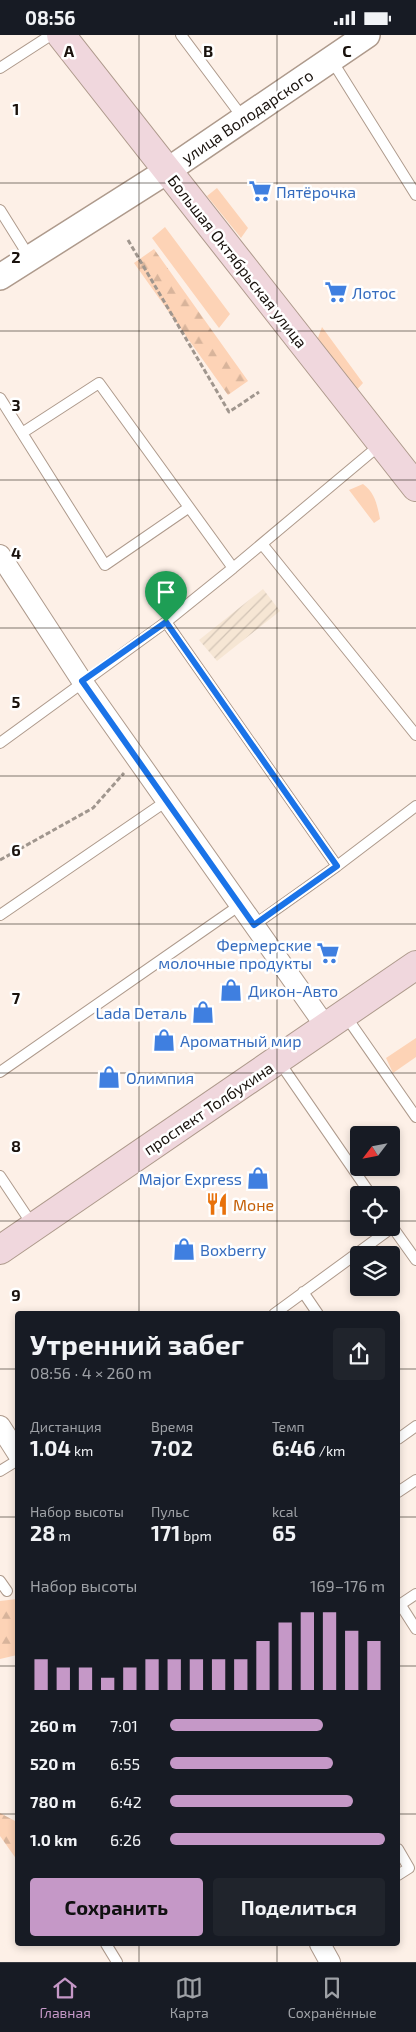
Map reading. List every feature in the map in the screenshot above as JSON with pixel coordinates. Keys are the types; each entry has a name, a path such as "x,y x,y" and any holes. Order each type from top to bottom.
{"main road":[{"name":"Большая Октябрьская улица","path":"61,35 416,487"},
{"name":"проспект Толбухина","path":"0,1250 416,965"}],"street":[{"name":"улица Володарского","path":"0,277 167,171 367,35"},
{"path":"0,555 82,681 254,925 335,1020"},
{"path":"0,1426 15,1449"},
{"path":"321,1946 330,1962"}],"lane":[{"path":"0,68 51,35"},
{"path":"181,35 244,119"},
{"path":"331,59 416,195"},
{"path":"0,210 30,258"},
{"path":"22,433 98,383 188,509 233,568"},
{"path":"0,398 105,565 188,509"},
{"path":"0,743 82,681 166,622 382,443"},
{"path":"262,544 412,723 416,735"},
{"path":"166,622 337,866"},
{"path":"0,915 168,801"},
{"path":"254,925 337,866 416,806"},
{"path":"0,1072 240,905"},
{"path":"335,1020 416,1117"},
{"path":"278,1060 365,1186"},
{"path":"0,1176 34,1227"},
{"path":"278,1311 379,1236"},
{"path":"399,1236 416,1261"},
{"path":"303,1292 316,1311"},
{"path":"400,1438 416,1426"},
{"path":"0,1471 15,1462"},
{"path":"400,1491 416,1480"},
{"path":"0,1581 7,1591"},
{"path":"400,1604 416,1594"},
{"path":"400,1606 416,1629"},
{"path":"400,1851 412,1865 400,1874"},
{"path":"107,1946 117,1962"}],"path":[{"path":"128,240 229,413 259,392"},
{"path":"0,860 93,808 104,797 113,783 140,761"}],"shaded area":[{"path":"263,589 280,611 217,661 199,640"}],"green space":[{"path":"217,188 248,228 241,238 207,196"},
{"path":"165,227 230,314 219,328 152,238"},
{"path":"154,249 248,381 228,395 134,263"},
{"path":"322,327 363,383 354,393 316,343"},
{"path":"363,484 373,495 376,504 380,519 374,523 349,490"},
{"path":"416,1038 416,1057 393,1073 386,1058"},
{"path":"15,1599 15,1655 0,1659 0,1601"},
{"path":"0,1813 15,1821 15,1857 0,1836"}],"place":[{"name":"Пятёрочка","path":"260,191"},
{"name":"Лотос","path":"336,292"},
{"name":"Фермерские молочные продукты","path":"328,953"},
{"name":"Дикон-Авто","path":"231,990"},
{"name":"Lada Dеталь","path":"203,1012"},
{"name":"Ароматный мир","path":"164,1040"},
{"name":"Олимпия","path":"109,1077"},
{"name":"Major Express","path":"258,1178"},
{"name":"Моне","path":"217,1204"},
{"name":"Boxberry","path":"184,1249"}],"route":[{"path":"166,622 337,866 254,925 82,681 166,622"}]}
